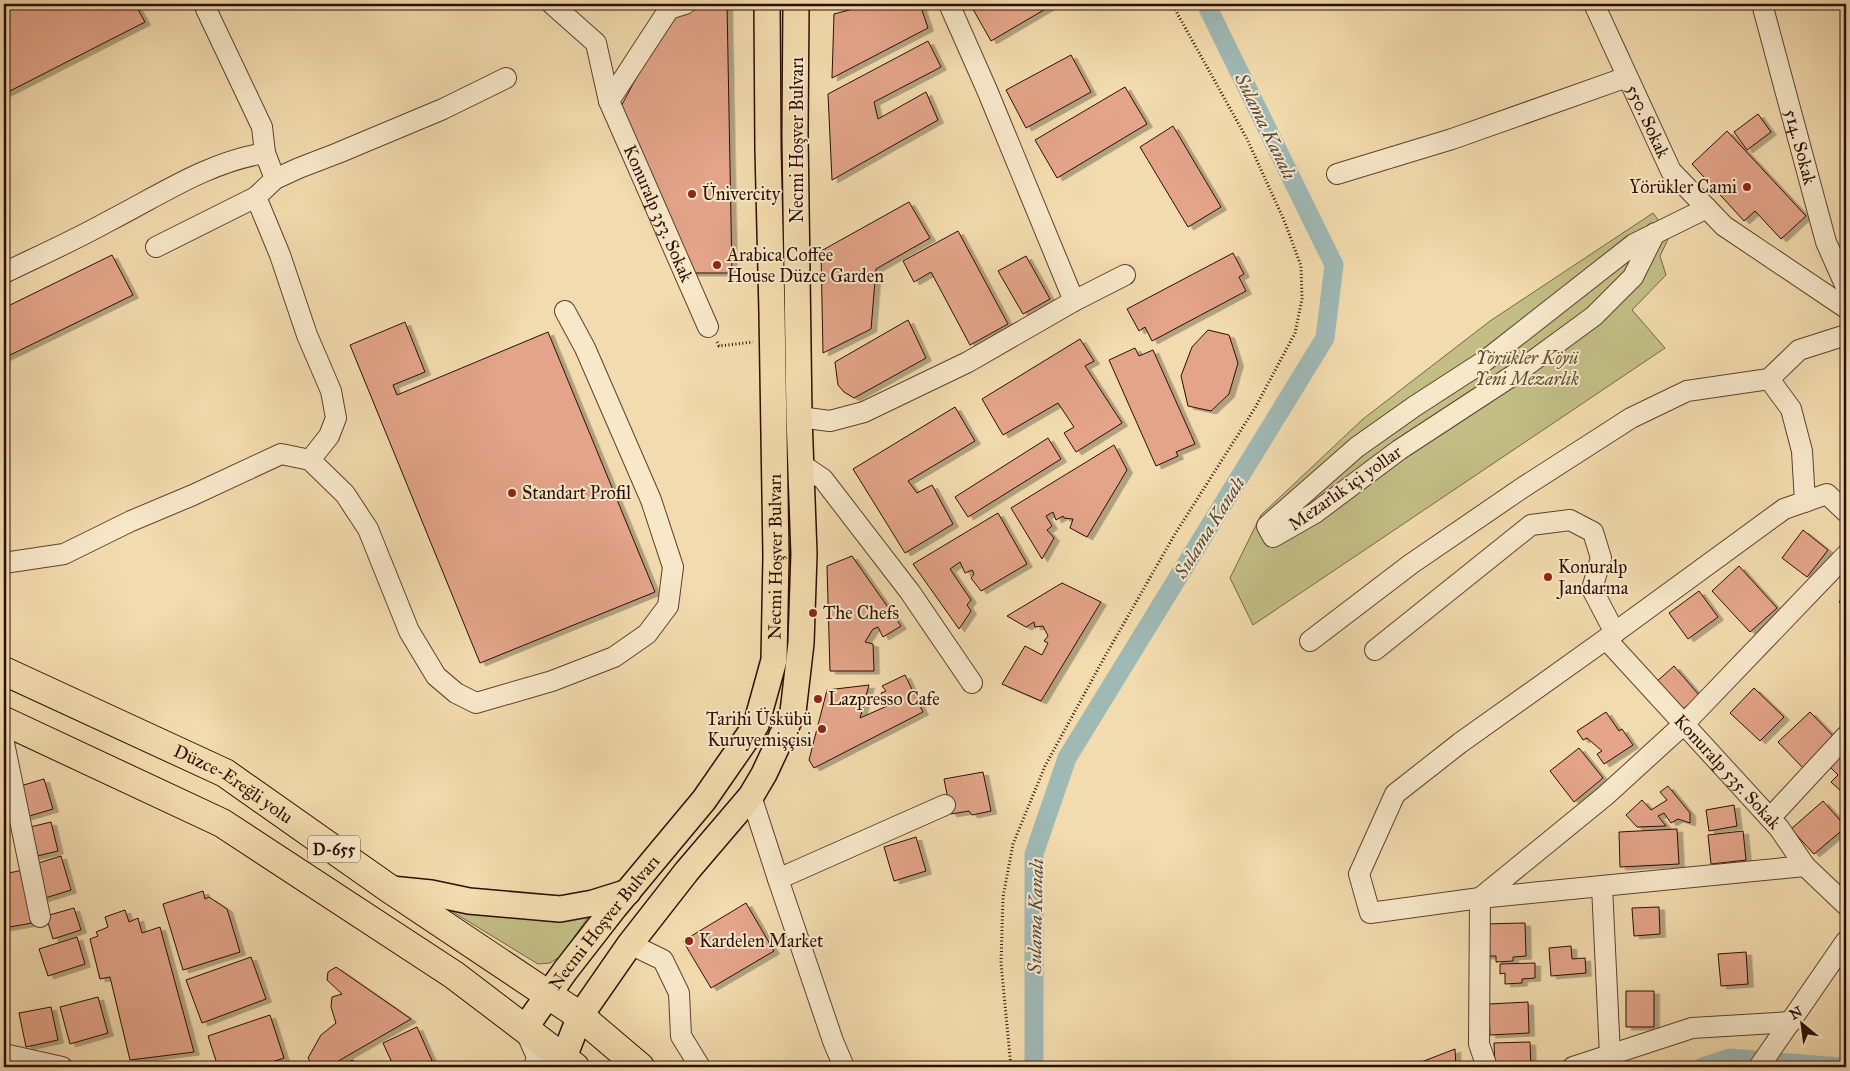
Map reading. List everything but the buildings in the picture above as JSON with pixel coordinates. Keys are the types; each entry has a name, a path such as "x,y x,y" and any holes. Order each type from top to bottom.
{"highway":[{"name":"Düzce-Ereğli yolu","path":"4,671 225,773 391,890 580,1016 640,1067"},
{"path":"4,721 222,823 454,975 524,1028 567,1064"}],"main road":[{"name":"Necmi Hoşver Bulvarı","path":"524,1028 548,994 628,892 704,800 756,725 774,660 776,556 767,4"},
{"name":"Necmi Hoşver Bulvarı","path":"567,1064 580,1016 630,944 687,871 751,796 764,774 793,712 801,644 804,554 799,418 795,134 796,4"},
{"path":"391,890 431,893 469,901 560,909 593,903 628,892"}],"street":[{"name":"Konuralp 353. Sokak","path":"552,4 596,43 609,101 708,327"},
{"path":"609,101 669,9 685,4"},
{"path":"948,4 1074,301"},
{"name":"550. Sokak","path":"1594,4 1671,172 1724,226 1846,308"},
{"name":"514. Sokak","path":"1762,4 1826,242 1846,287"},
{"path":"206,9 262,127 265,153 275,179"},
{"path":"1336,174 1452,139 1627,77"},
{"path":"156,247 256,197 275,179 443,109 506,78"},
{"path":"4,273 108,222 192,176 231,160 265,153"},
{"path":"256,197 280,255 306,335 331,390 336,418 329,436 310,460"},
{"name":"Mezarlık içi yollar","path":"1655,233 1634,277 1594,316 1515,374 1399,450 1315,514 1273,537 1267,526 1357,447 1415,406 1486,360 1634,244 1655,233 1707,208"},
{"path":"799,418 830,421 864,412 968,362 1074,301 1124,275"},
{"path":"4,563 64,554 131,521 194,495 281,454 310,460 345,494 368,528 408,630 436,676 456,693 476,703 552,681 614,657 647,634 668,606 673,567 651,500 585,348 565,311"},
{"path":"1310,641 1419,559 1522,488 1631,418 1686,392 1769,379 1799,350 1846,335"},
{"path":"1769,379 1791,409 1802,451 1804,502"},
{"path":"801,464 823,479 910,592 972,683"},
{"path":"1805,866 1480,898 1370,914 1359,874 1395,794 1460,743 1611,636 1784,508 1827,494 1846,512"},
{"name":"Konuralp 535. Sokak","path":"1375,650 1531,525 1570,520 1593,532 1601,558 1592,589 1611,636 1684,724 1779,828 1805,866 1846,905"},
{"path":"1480,898 1605,796 1684,724 1846,555"},
{"path":"1770,818 1846,736"},
{"path":"4,744 40,917"},
{"path":"751,796 833,1041 844,1067"},
{"path":"778,879 944,805"},
{"path":"1602,886 1610,1055"},
{"path":"1480,898 1479,1044 1487,1067"},
{"path":"1759,1067 1846,941"},
{"path":"630,944 663,960 679,992 681,1036 700,1067"},
{"path":"1573,1067 1692,1028 1791,1022"},
{"path":"524,1028 537,1057 534,1067"},
{"path":"4,1054 54,1066"}],"path":[{"path":"1011,1067 1001,963 1003,897 1013,844 1045,766 1099,666 1175,534 1255,408 1286,350 1295,333 1302,299 1301,266 1284,220 1247,139 1172,4"},
{"path":"708,327 719,346 773,340"}],"green space":[{"name":"Yörükler Köyü Yeni Mezarlık","path":"1653,213 1670,235 1660,256 1666,275 1632,310 1665,348 1253,625 1230,578 1261,515 1363,419 1490,321"},
{"path":"448,909 593,910 561,956 550,963 538,964"}],"waterway":[{"name":"Sulama Kanalı","path":"1034,1067 1034,854 1067,758 1325,338 1334,265 1206,4"},
{"name":"Sulama Kanalı","path":"1702,1067 1730,1058 1840,1067"}],"place":[{"name":"Yörükler Cami","path":"1747,187"},
{"name":"Ünivercity","path":"692,194"},
{"name":"Arabica Coffee House Düzce Garden","path":"717,265"},
{"name":"Standart Profil","path":"512,493"},
{"name":"Konuralp Jandarma","path":"1548,577"},
{"name":"The Chefs","path":"813,613"},
{"name":"Lazpresso Cafe","path":"818,699"},
{"name":"Tarihi Üskübü Kuruyemişçisi","path":"822,729"},
{"name":"Kardelen Market","path":"689,941"}]}
